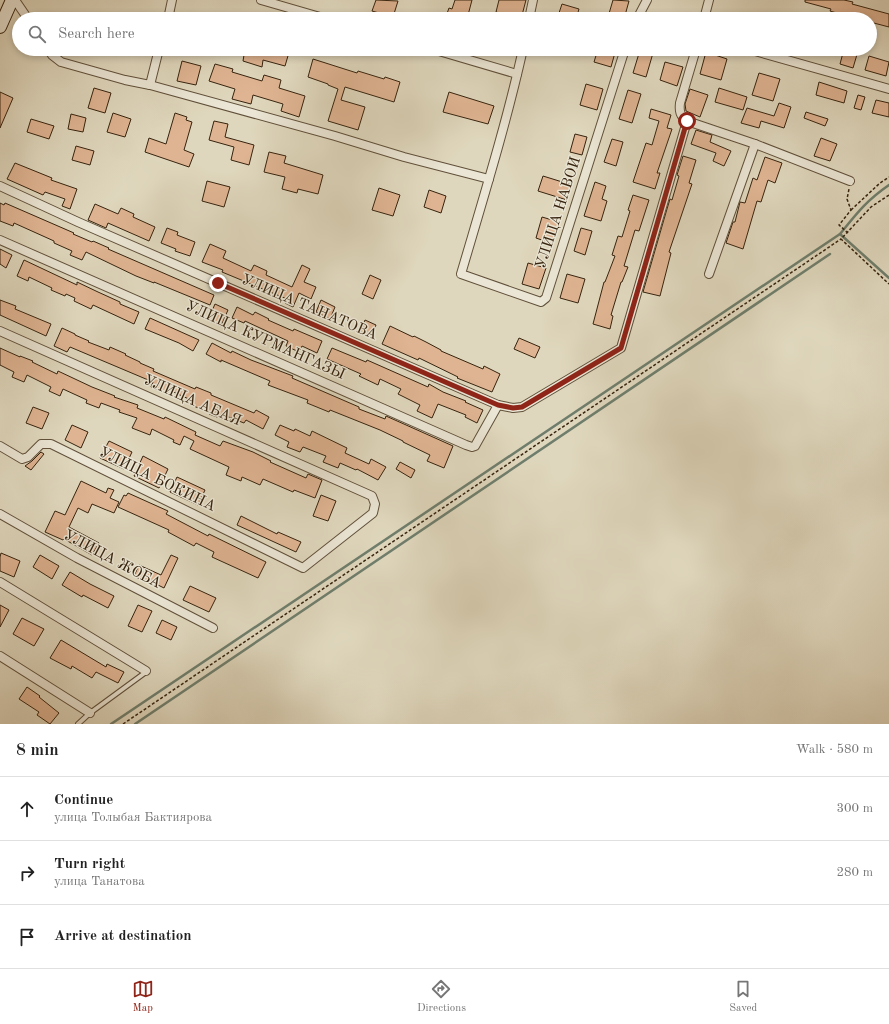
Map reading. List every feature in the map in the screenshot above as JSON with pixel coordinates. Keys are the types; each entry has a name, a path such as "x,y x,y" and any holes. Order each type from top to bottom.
{"street":[{"path":"0,27 12,0"},
{"path":"15,0 23,12"},
{"path":"169,12 172,0"},
{"path":"261,0 303,12"},
{"path":"530,12 533,0"},
{"path":"641,12 647,0"},
{"path":"706,12 709,0"},
{"path":"53,56 61,62 125,80 150,85 335,136 404,157 489,179 521,56"},
{"path":"150,85 157,56"},
{"path":"456,56 517,74"},
{"name":"УЛИЦА НАВОИ","path":"489,179 461,274 541,302 546,298 623,56"},
{"path":"694,56 680,103 679,111 682,117 687,121 755,144 850,181"},
{"path":"773,56 889,89"},
{"name":"УЛИЦА ТАНАТОВА","path":"0,186 78,222 498,405 513,408 522,407 621,348 687,121"},
{"path":"709,274 755,144"},
{"name":"УЛИЦА КУРМАНГАЗЫ","path":"0,240 472,447 475,446 498,405"},
{"name":"УЛИЦА АБАЯ","path":"0,331 372,496 375,504 373,513 303,568"},
{"name":"УЛИЦА БОКИНА","path":"0,446 22,459 28,457 42,444 51,444 303,568"},
{"name":"УЛИЦА ЖОБА","path":"0,514 77,558 213,628"},
{"path":"0,582 146,671"},
{"path":"0,656 90,713"}],"lane":[{"path":"78,724 90,713 146,671"}],"path":[{"path":"848,233 839,225 851,210 880,183 889,177"},
{"path":"850,181 847,199 851,210"},
{"path":"123,724 841,239 871,207 889,196"},
{"path":"841,239 889,284"}],"building":[{"path":"376,0 398,1 395,12 372,11"},
{"path":"455,0 472,0 469,12 448,12 449,8 452,9"},
{"path":"499,0 526,0 523,12 496,12"},
{"path":"613,0 629,1 626,12 609,12"},
{"path":"805,0 844,0 853,2 852,4 889,14 889,27 877,24 877,12 833,12 830,11 831,9 805,2"},
{"path":"562,4 579,9 578,12 559,12"},
{"path":"244,56 288,56 285,66 263,60 262,67 243,61"},
{"path":"596,56 614,56 611,67 594,62"},
{"path":"638,56 652,56 646,77 633,73"},
{"path":"705,56 718,56 727,59 721,80 700,74"},
{"path":"842,56 857,56 853,68 840,64"},
{"path":"869,56 889,62 886,76 865,70"},
{"path":"313,59 357,73 358,71 400,82 394,102 345,87 341,100 365,107 358,130 328,121 338,89 308,77"},
{"path":"182,61 201,66 196,85 177,81"},
{"path":"665,62 683,67 677,86 660,80"},
{"path":"215,64 233,69 232,72 262,81 264,75 281,80 279,88 305,96 299,117 281,111 283,104 253,95 251,104 232,99 235,89 209,81"},
{"path":"759,73 780,79 773,101 752,95"},
{"path":"819,82 847,91 844,103 816,95"},
{"path":"586,84 603,89 597,110 580,105"},
{"path":"94,88 111,93 105,113 88,108"},
{"path":"719,88 747,97 743,110 715,102"},
{"path":"690,89 708,95 700,117 686,111 685,104"},
{"path":"628,90 641,94 632,123 619,119"},
{"path":"0,92 13,98 0,128"},
{"path":"449,92 494,106 488,124 443,112"},
{"path":"858,95 865,97 861,110 854,108"},
{"path":"876,100 889,103 889,117 872,113"},
{"path":"779,103 791,107 784,128 761,121 759,128 741,123 747,108 774,116"},
{"path":"651,109 671,115 667,128 672,129 657,173 660,173 655,189 633,182 646,143 652,145 659,121 649,118"},
{"path":"806,112 828,119 825,126 804,118"},
{"path":"113,113 131,119 125,137 107,132"},
{"path":"175,113 187,117 186,120 192,122 184,150 194,154 189,167 145,152 149,138 166,144"},
{"path":"71,114 86,118 83,132 68,129"},
{"path":"31,119 54,126 49,139 27,132"},
{"path":"214,121 228,124 225,137 254,145 249,165 231,160 234,147 209,140"},
{"path":"696,130 712,135 710,142 731,151 724,166 713,161 716,153 691,144"},
{"path":"575,134 587,137 582,155 570,152"},
{"path":"821,138 837,144 830,161 814,156"},
{"path":"612,139 623,142 616,166 604,162"},
{"path":"76,146 94,151 90,165 72,160"},
{"path":"269,152 286,156 284,163 323,175 318,194 298,189 297,193 282,189 285,177 264,172"},
{"path":"683,156 696,160 689,183 692,184 669,252 671,253 660,296 643,292 670,199 672,200 679,176 677,175"},
{"path":"765,157 782,163 775,183 768,180 761,202 757,201 743,249 726,243 733,222 735,222 740,202 745,203 753,178 757,180"},
{"path":"15,163 52,178 51,180 77,189 70,209 62,206 65,199 45,192 43,195 7,179"},
{"path":"543,176 572,185 567,200 538,191"},
{"path":"207,181 230,187 224,207 202,201"},
{"path":"595,182 606,186 602,199 607,201 601,221 584,216"},
{"path":"379,188 400,195 393,216 372,210"},
{"path":"429,190 446,196 441,213 424,207"},
{"path":"633,195 649,200 639,231 635,230 624,266 628,267 621,282 611,315 613,316 610,329 593,324 604,282 615,256 612,255 618,236 622,237"},
{"path":"0,203 4,205 5,203 214,295 210,305 136,276 86,252 82,260 70,255 72,251 54,243 54,241 14,223 13,226 0,221"},
{"path":"95,204 118,214 121,208 134,214 133,217 155,227 149,241 108,223 106,228 88,220"},
{"path":"542,217 559,222 553,244 536,238"},
{"path":"167,228 178,232 177,235 195,242 190,256 175,251 176,249 161,243"},
{"path":"581,228 592,231 585,255 574,251"},
{"path":"210,244 226,251 223,258 251,271 254,265 267,271 266,275 292,287 302,265 310,269 304,282 316,287 311,299 299,293 293,307 285,303 287,299 202,262"},
{"path":"0,249 12,255 6,268 0,264"},
{"path":"24,260 77,285 77,282 139,312 134,324 93,305 91,309 74,301 75,298 66,294 65,296 51,290 52,288 29,277 28,281 17,276"},
{"path":"528,263 546,268 539,289 522,284"},
{"path":"567,274 585,279 578,303 560,298"},
{"path":"370,275 381,280 373,299 362,294"},
{"path":"0,300 16,306 15,309 51,324 46,336 0,315"},
{"path":"321,300 335,307 330,319 316,312"},
{"path":"215,304 228,310 221,326 208,320"},
{"path":"237,307 253,315 255,312 269,319 268,320 293,331 294,329 322,341 317,353 302,346 299,352 286,346 288,341 245,321 244,323 232,318"},
{"path":"150,318 199,340 193,351 179,343 145,329"},
{"path":"365,320 376,325 371,337 360,332"},
{"path":"390,326 413,337 414,336 441,351 483,369 484,366 500,374 492,392 457,378 458,377 419,358 418,360 382,344"},
{"path":"62,328 89,341 88,342 109,350 110,347 126,354 125,355 154,369 153,371 195,389 196,387 211,393 211,395 254,413 256,410 269,417 263,429 246,420 244,423 226,416 225,420 209,414 210,413 189,404 191,400 169,390 168,394 151,387 153,382 70,347 67,352 54,346"},
{"path":"519,338 540,347 535,358 514,349"},
{"path":"212,343 231,353 232,351 293,376 292,378 359,407 359,409 385,419 386,416 453,446 444,468 427,461 430,455 403,441 330,410 329,412 307,403 308,400 268,385 270,381 221,360 221,362 206,354"},
{"path":"0,348 33,361 32,362 57,374 58,371 115,396 114,397 138,405 137,408 164,419 165,417 196,432 195,435 220,446 223,441 253,452 271,461 270,462 306,478 308,474 322,480 315,498 294,490 293,492 263,479 260,485 242,477 241,481 226,475 229,467 190,449 194,441 184,436 180,445 173,442 174,440 152,429 150,435 132,428 137,418 119,412 120,410 101,403 99,408 86,403 87,400 63,389 60,396 49,391 51,387 27,375 24,382 12,377 14,372 0,365"},
{"path":"332,348 366,362 367,360 428,387 429,384 443,392 466,401 465,402 483,410 477,423 465,417 466,415 438,404 432,418 417,411 420,405 398,394 401,389 380,379 378,385 359,376 361,374 327,359"},
{"path":"33,407 49,413 42,429 26,423"},
{"path":"72,425 88,432 81,448 65,440"},
{"path":"280,425 294,431 295,429 310,436 312,431 347,448 345,453 369,464 371,459 386,467 378,480 357,469 356,470 340,463 338,468 323,462 326,456 303,447 300,452 287,447 289,442 275,435"},
{"path":"109,441 132,452 124,469 100,458"},
{"path":"41,452 44,454 31,470 25,466 32,461"},
{"path":"143,456 168,469 159,488 134,476"},
{"path":"400,462 415,470 411,478 396,469"},
{"path":"177,477 205,490 198,505 170,492"},
{"path":"81,481 106,493 108,488 114,490 110,498 119,502 114,513 92,504 88,513 78,508 69,527 99,543 92,555 64,539 63,540 45,532 55,511 65,515"},
{"path":"128,493 168,511 166,514 208,536 209,534 266,562 258,578 212,557 214,552 196,543 194,546 168,532 169,530 118,507 124,495 126,496"},
{"path":"321,495 336,501 328,521 313,516"},
{"path":"241,516 277,534 278,532 301,542 296,552 237,525"},
{"path":"1,553 20,561 14,577 0,571"},
{"path":"40,555 59,566 52,579 33,567"},
{"path":"171,555 178,558 164,588 156,584 155,586 134,576 139,565 161,575"},
{"path":"70,572 114,596 108,608 83,595 82,597 62,585"},
{"path":"190,586 216,598 209,612 183,600"},
{"path":"0,605 9,610 0,627"},
{"path":"138,605 152,611 142,632 128,626"},
{"path":"22,618 44,629 34,646 13,634"},
{"path":"162,620 177,627 171,640 156,633"},
{"path":"61,640 106,667 107,664 124,672 118,683 96,672 92,678 72,666 71,669 50,658"},
{"path":"27,687 40,696 39,697 59,713 50,724 37,715 39,712 19,699"}],"waterway":[{"path":"111,724 840,234 857,213 889,185"},
{"path":"840,234 889,278"},
{"path":"135,724 830,254"}],"route":[{"path":"218,283 498,405 513,408 522,407 621,348 687,121"}]}
